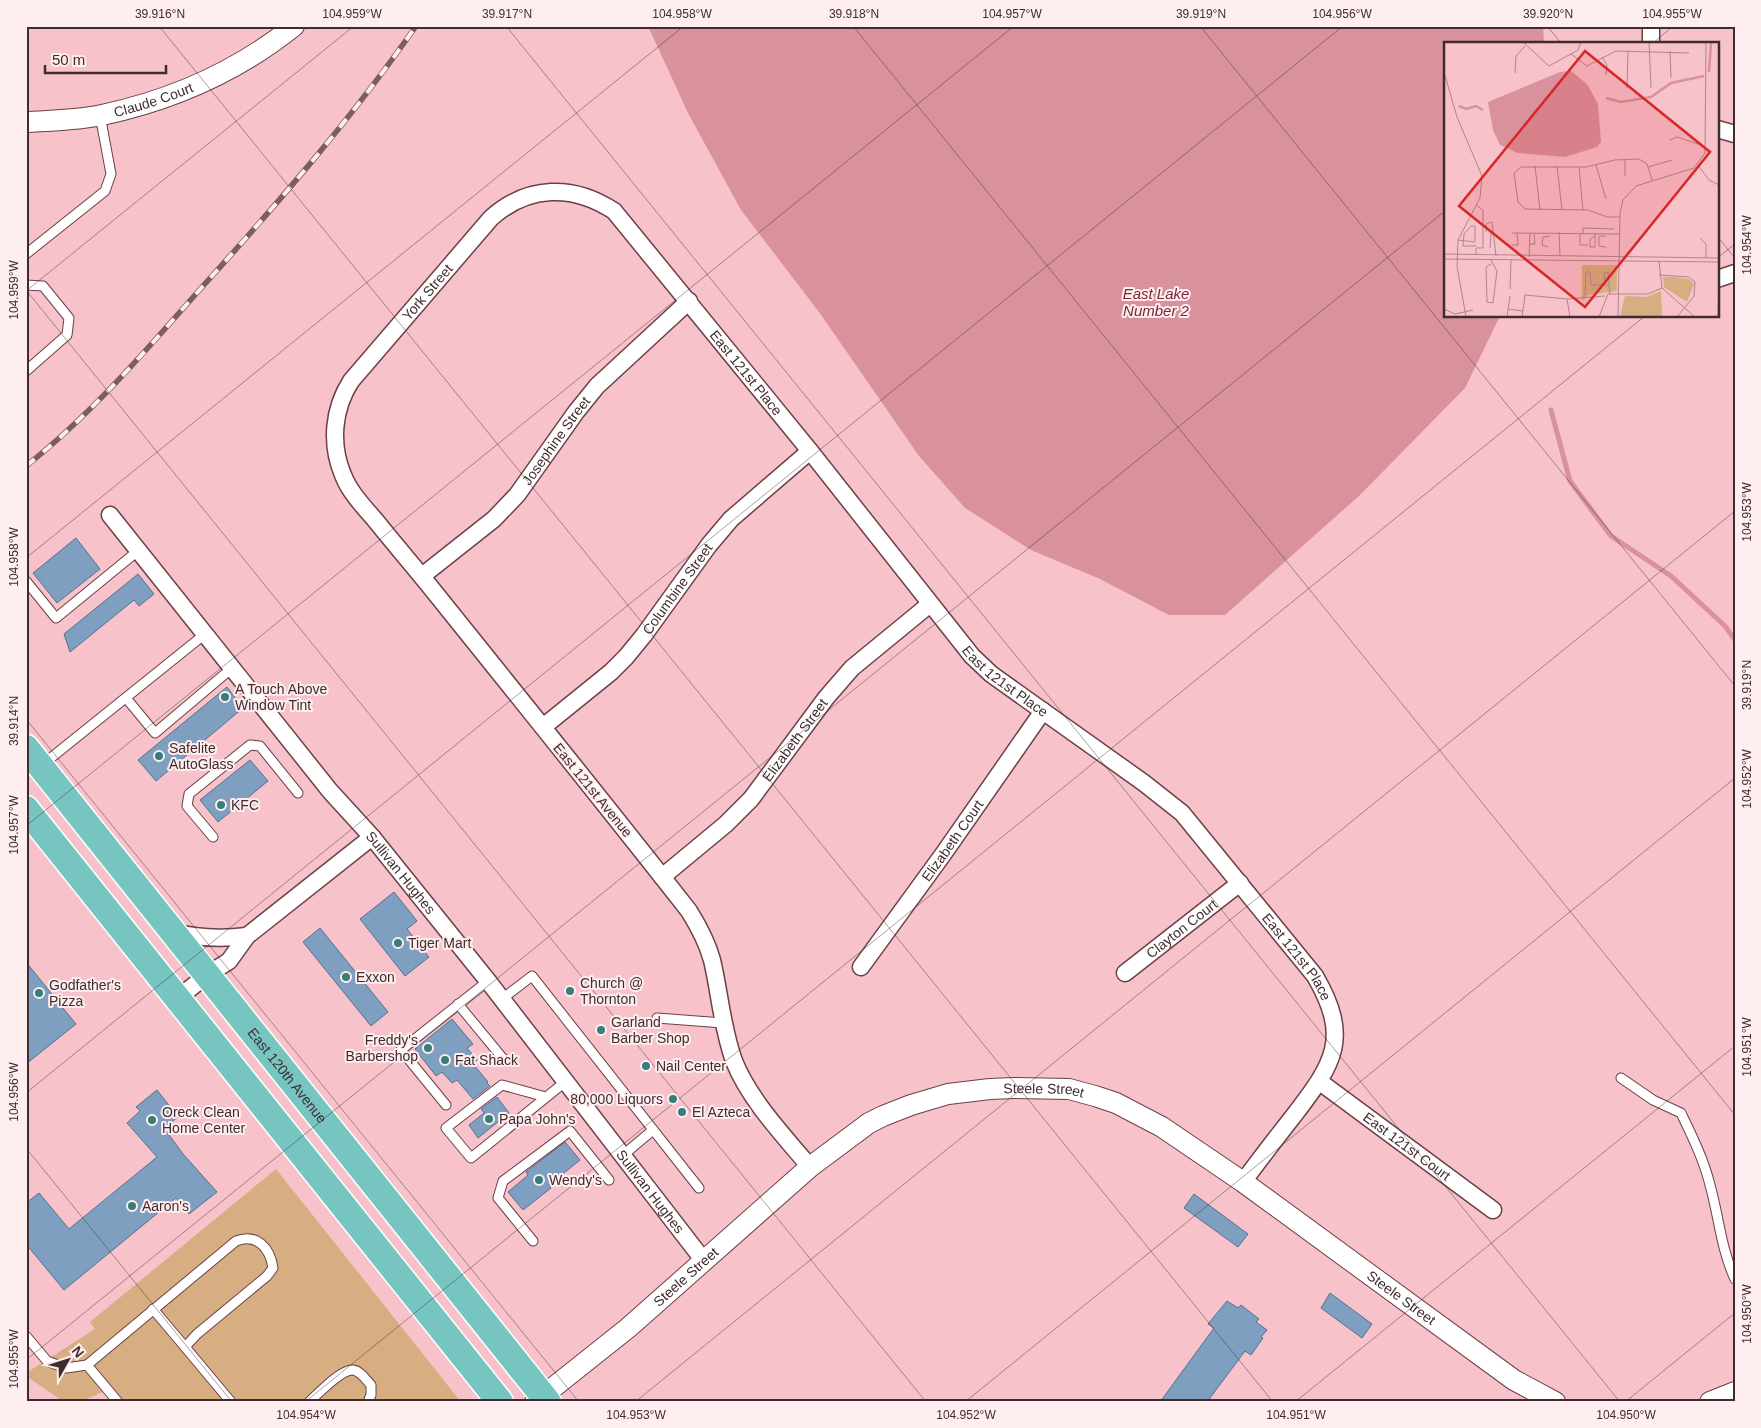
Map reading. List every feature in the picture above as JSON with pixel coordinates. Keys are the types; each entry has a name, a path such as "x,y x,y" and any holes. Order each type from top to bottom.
{"main road":[{"name":"East 120th Avenue","path":"33,757 174,932 542,1400"},
{"path":"26,809 500,1402"}],"street":[{"name":"Claude Court","path":"26,122 100,115 164,99 251,58 294,26"},
{"path":"1650,26 1651,42"},
{"path":"1718,129 1735,134"},
{"name":"East 121st Place","path":"562,192 591,198 614,211 810,450 972,656 991,674 1144,783 1182,813 1315,976 1325,992 1331,1010 1335,1034 1330,1061 1320,1082 1243,1182"},
{"name":"York Street","path":"334,435 340,400 351,382 492,218 501,209 529,195 562,192"},
{"path":"1718,279 1735,272"},
{"name":"Josephine Street","path":"422,576 494,519 517,495 576,412 597,386 689,301"},
{"name":"East 121st Avenue","path":"334,435 336,453 343,478 362,505 422,576 689,911 706,942 712,960 723,1023 734,1060 750,1090 781,1133 810,1167"},
{"name":"Columbine Street","path":"543,727 611,672 626,657 709,545 731,519 810,450"},
{"name":"Sullivan Hughes","path":"110,515 330,791 372,837 488,981 704,1261"},
{"name":"Elizabeth Street","path":"662,877 726,824 751,799 826,698 852,668 930,604"},
{"name":"Elizabeth Court","path":"861,967 944,853 1042,711"},
{"path":"178,998 207,975 229,961 247,936 372,837"},
{"name":"Clayton Court","path":"1125,973 1240,883"},
{"path":"174,932 210,939 247,936"},
{"name":"East 121st Court","path":"1320,1082 1493,1210"},
{"name":"Steele Street","path":"542,1400 623,1333 810,1167 869,1123 911,1105 948,1094 990,1089 1069,1089 1116,1103 1162,1127 1243,1182 1514,1380 1555,1402"},
{"path":"1710,1402 1735,1392"}],"lane":[{"path":"26,254 105,191 111,174 100,115"},
{"path":"26,285 43,286 69,318 67,335 26,371"},
{"path":"26,581 56,618 139,550"},
{"path":"33,757 126,698 205,634"},
{"path":"126,698 155,733 232,668"},
{"path":"213,837 187,806 189,794 250,745 260,746 298,793"},
{"path":"502,999 532,976 699,1188"},
{"path":"446,1105 401,1050 488,981"},
{"path":"458,1004 505,1061"},
{"path":"657,1018 723,1023"},
{"path":"1621,1078 1653,1100 1682,1113 1694,1139 1710,1184 1726,1260 1735,1279"},
{"path":"546,1097 502,1086 446,1128 471,1158 565,1082"},
{"path":"622,1156 653,1130"},
{"path":"533,1241 498,1198 503,1181 570,1131 609,1180"},
{"path":"26,1336 47,1361 66,1368 88,1365 236,1241 246,1237 253,1238 262,1245 271,1257 273,1268 267,1276 185,1346"},
{"path":"153,1310 231,1402"},
{"path":"88,1365 118,1402"},
{"path":"309,1402 344,1372 353,1370 361,1374 371,1386 371,1396 368,1402"}],"shaded area":[{"path":"276,1169 461,1402 115,1402 105,1391 79,1402 64,1402 26,1376 26,1373 95,1329 90,1322"}],"water":[{"name":"East Lake Number 2","path":"648,26 1543,26 1544,42 1444,42 1444,318 1499,318 1465,388 1360,495 1225,615 1169,615 1100,579 1031,550 965,508 919,456 819,312 741,210 688,113"}],"building":[{"path":"76,538 100,569 57,603 33,573"},
{"path":"138,574 154,594 139,606 134,600 70,652 64,634"},
{"path":"227,687 243,708 156,781 138,760"},
{"path":"250,760 268,781 218,822 200,800"},
{"name":"Tiger Mart","path":"394,892 417,921 407,929 429,957 405,976 360,919"},
{"name":"Exxon","path":"320,928 388,1012 371,1026 303,942"},
{"name":"Godfather's Pizza","path":"26,962 76,1024 26,1064"},
{"path":"452,1019 473,1044 467,1048 477,1060 473,1064 490,1086 473,1099 457,1080 452,1083 442,1072 436,1076 415,1049"},
{"path":"157,1090 178,1117 164,1128 183,1154 217,1192 189,1214 176,1198 64,1290 26,1244 26,1203 39,1193 69,1229 157,1157 127,1123 140,1111 136,1107"},
{"name":"Papa John's","path":"497,1097 509,1113 478,1138 469,1125 484,1113 481,1109"},
{"name":"Wendy's","path":"565,1142 580,1160 549,1185 551,1188 523,1210 508,1192 528,1175 526,1172"},
{"path":"1194,1194 1248,1234 1238,1247 1184,1208"},
{"path":"1330,1293 1372,1324 1362,1338 1321,1308"},
{"path":"1227,1301 1238,1308 1241,1305 1259,1319 1256,1322 1267,1330 1261,1337 1263,1338 1251,1355 1245,1351 1207,1402 1160,1402 1214,1328 1208,1324"}],"waterway":[{"path":"1551,410 1570,481 1611,536 1671,576 1725,626 1735,640"}],"railway":[{"path":"26,466 74,425 96,403 140,357 231,255 340,127 416,26"}],"place":[{"name":"A Touch Above Window Tint","path":"225,697"},
{"name":"Safelite AutoGlass","path":"159,756"},
{"name":"KFC","path":"221,805"},
{"name":"Tiger Mart","path":"398,943"},
{"name":"Exxon","path":"346,977"},
{"name":"Church @ Thornton","path":"570,991"},
{"name":"Godfather's Pizza","path":"39,993"},
{"name":"Garland Barber Shop","path":"601,1030"},
{"name":"Freddy's Barbershop","path":"428,1048"},
{"name":"Fat Shack","path":"445,1060"},
{"name":"Nail Center","path":"646,1066"},
{"name":"80,000 Liquors","path":"673,1099"},
{"name":"El Azteca","path":"682,1112"},
{"name":"Papa John's","path":"489,1119"},
{"name":"Oreck Clean Home Center","path":"152,1120"},
{"name":"Wendy's","path":"539,1180"},
{"name":"Aaron's","path":"132,1206"}]}
